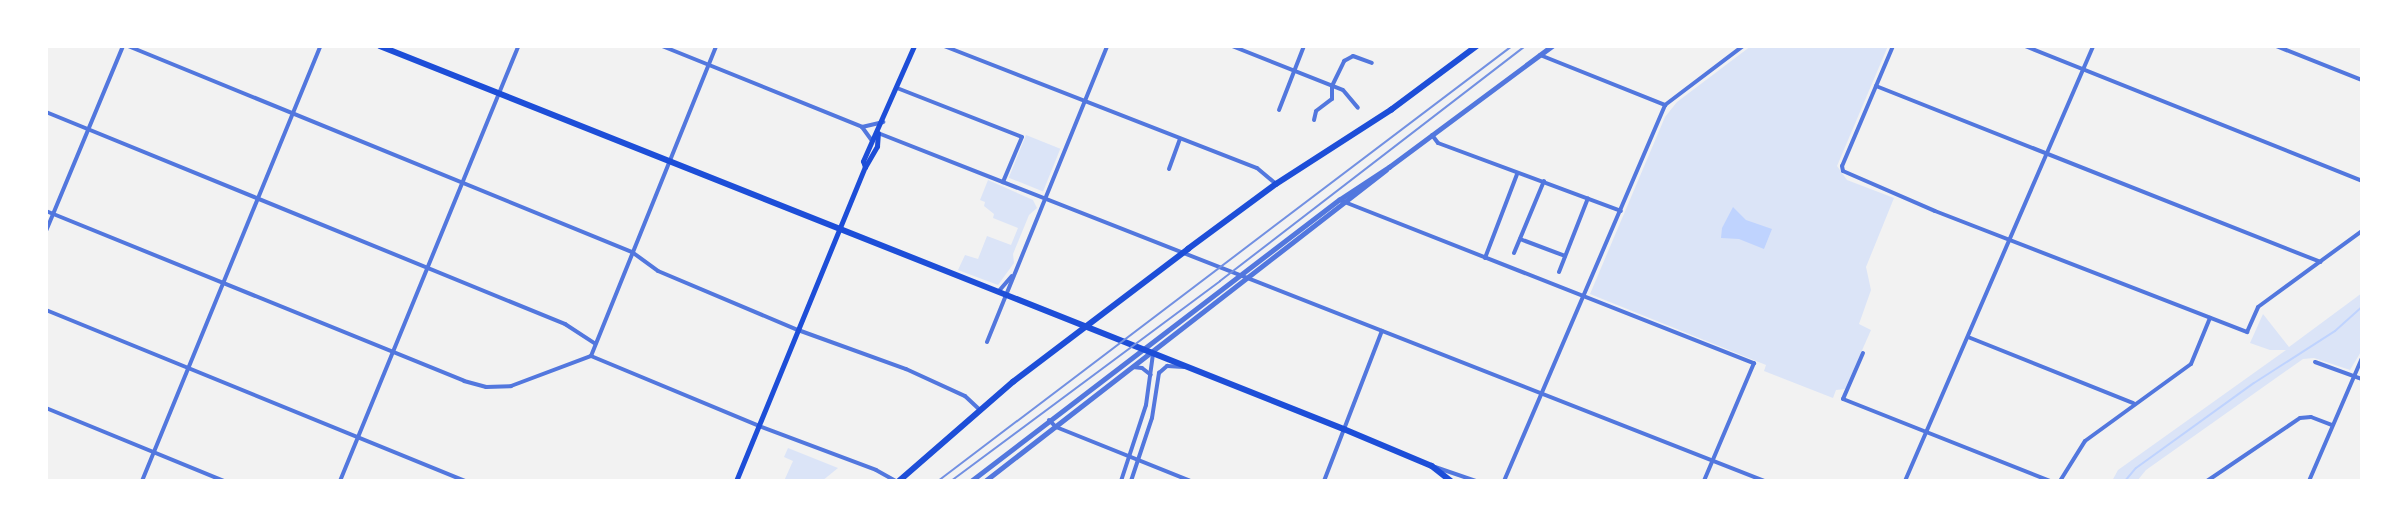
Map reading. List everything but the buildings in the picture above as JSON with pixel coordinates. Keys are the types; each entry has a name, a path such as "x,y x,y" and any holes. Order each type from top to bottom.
{"main road":[{"path":"380,46 1344,429 1432,466 1451,481"},
{"path":"865,167 863,161 883,122 914,46"},
{"path":"897,481 979,409 1183,253 1276,184 1392,110 1477,46"},
{"path":"736,481 865,167 877,146 878,133"}],"street":[{"path":"46,231 122,46"},
{"path":"128,46 632,252 658,271 798,330 908,370 965,396 979,409"},
{"path":"142,481 320,46"},
{"path":"340,481 518,46"},
{"path":"662,46 862,127 872,141"},
{"path":"46,211 392,352 486,387 511,386 591,356 594,342 716,46"},
{"path":"944,46 1264,171 1276,184"},
{"path":"987,342 1008,296 1012,276 1107,46"},
{"path":"1232,46 1345,92 1358,108"},
{"path":"1279,110 1304,46"},
{"path":"971,481 1049,420 1144,351 1339,200 1389,168 1552,46"},
{"path":"1504,481 1665,105 1743,46"},
{"path":"1893,46 1842,166 1843,171 1927,208 2247,332 2258,307 2362,231"},
{"path":"2025,46 2362,181"},
{"path":"1905,481 2011,240 2093,46"},
{"path":"2276,46 2362,80"},
{"path":"1540,55 1665,105"},
{"path":"1314,120 1316,111 1332,99 1332,86 1337,70 1349,57 1372,63"},
{"path":"1876,86 2320,262"},
{"path":"897,88 1022,137 1004,182"},
{"path":"46,112 567,325 594,342"},
{"path":"862,127 883,122"},
{"path":"878,133 1764,481"},
{"path":"1432,135 1438,143 1517,174 1525,173 1621,211"},
{"path":"1168,169 1180,139"},
{"path":"985,481 1379,179 1389,168"},
{"path":"1485,258 1517,174"},
{"path":"1514,254 1544,181"},
{"path":"1559,272 1588,198"},
{"path":"1339,200 1754,364 1704,481"},
{"path":"1520,239 1565,256"},
{"path":"998,292 1012,276"},
{"path":"46,310 465,481"},
{"path":"2060,481 2085,440 2133,403 2191,364 2210,318"},
{"path":"1324,481 1382,331"},
{"path":"1968,337 2133,403"},
{"path":"1863,353 1843,400 2050,481"},
{"path":"1122,481 1146,405 1152,354"},
{"path":"591,356 759,426 876,470 897,481"},
{"path":"2309,481 2362,358"},
{"path":"2315,362 2362,379"},
{"path":"1133,367 1139,366 1150,375"},
{"path":"1131,481 1152,418 1158,373 1167,366 1186,367"},
{"path":"46,408 224,481"},
{"path":"2207,481 2300,418 2311,417 2332,424"},
{"path":"1049,420 1056,427 1190,481"},
{"path":"1432,466 1476,481"}],"shaded area":[{"path":"1751,46 1888,46 1837,166 1847,180 1894,198 1866,267 1871,290 1859,324 1871,330 1845,389 1836,390 1833,398 1764,371 1766,365 1590,294 1665,117 1677,102"},
{"path":"1026,135 1060,149 1043,192 1009,178"},
{"path":"988,180 1033,200 1037,208 1029,215 1013,254 1014,263 998,285 958,270 965,255 978,259 987,236 1011,245 1018,228 993,218 994,214 984,206 985,202 980,200"},
{"path":"2362,293 2362,350 2350,370 2314,358 2303,359 2146,470 2137,481 2112,481 2118,470 2286,350 2270,350 2250,343 2263,314 2289,347"},
{"path":"788,448 838,468 822,481 784,481 793,461 784,457"}],"water":[{"path":"1733,207 1746,220 1772,229 1764,249 1739,239 1721,238 1722,228"}],"waterway":[{"path":"2125,481 2136,468 2254,383 2335,331 2362,307"}],"railway":[{"path":"938,481 1512,46"},
{"path":"951,481 1220,281 1525,46"}]}
